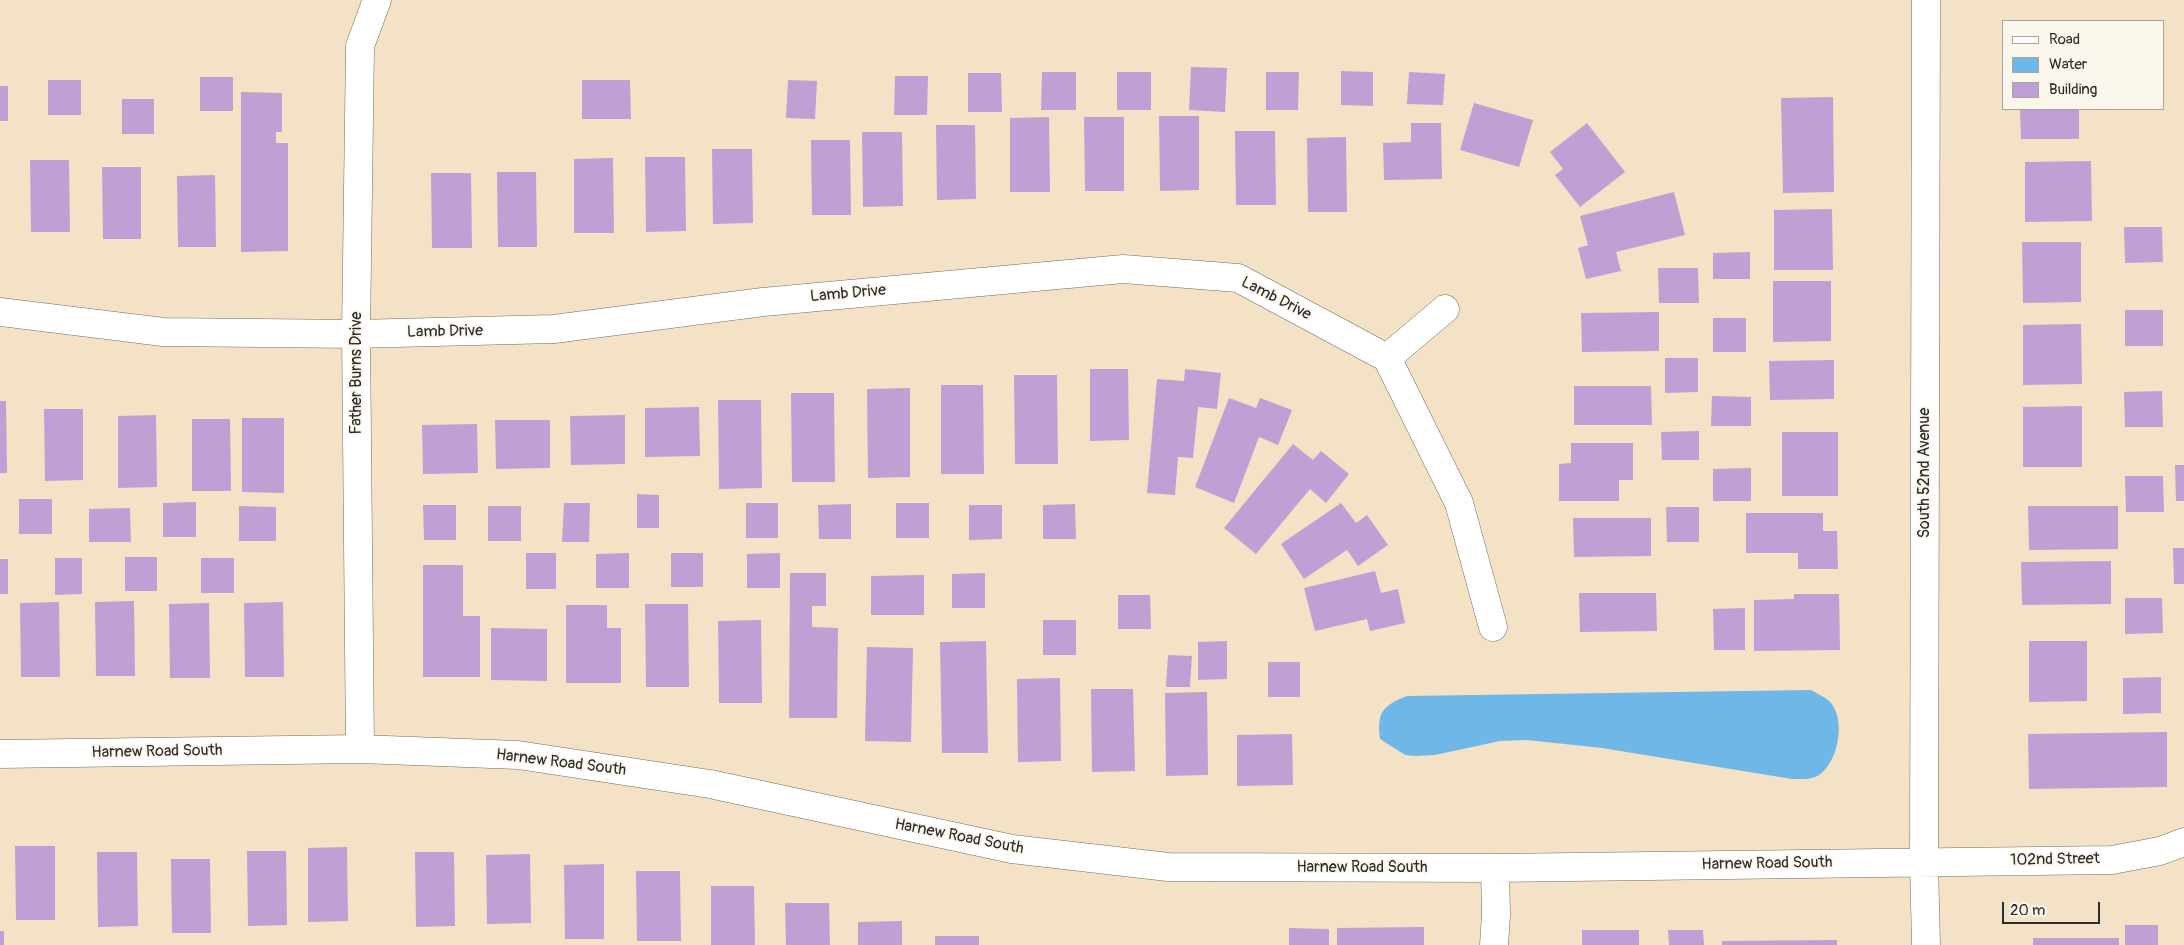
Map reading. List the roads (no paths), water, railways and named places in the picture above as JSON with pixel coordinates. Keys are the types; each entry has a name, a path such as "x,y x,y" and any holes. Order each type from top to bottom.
{"street":[{"name":"Father Burns Drive","path":"360,749 356,334 360,46 377,0"},
{"name":"South 52nd Avenue","path":"1926,0 1924,862 1926,945"},
{"name":"Lamb Drive","path":"0,312 163,332 356,334 554,329 763,302 1123,269 1238,278 1386,358"},
{"path":"1445,309 1386,358 1459,503 1492,627"},
{"name":"Harnew Road South","path":"0,754 360,749 518,755 710,784 1012,849 1168,867 1495,868 1924,862"},
{"name":"102nd Street","path":"1924,862 2112,860 2160,851 2184,842"},
{"path":"1494,945 1496,915 1495,868"}],"water":[{"path":"1811,690 1828,700 1834,707 1839,727 1836,750 1832,760 1819,775 1806,779 1792,779 1602,748 1527,740 1500,741 1435,755 1405,755 1380,739 1379,730 1379,722 1383,711 1392,703 1407,696"}]}
